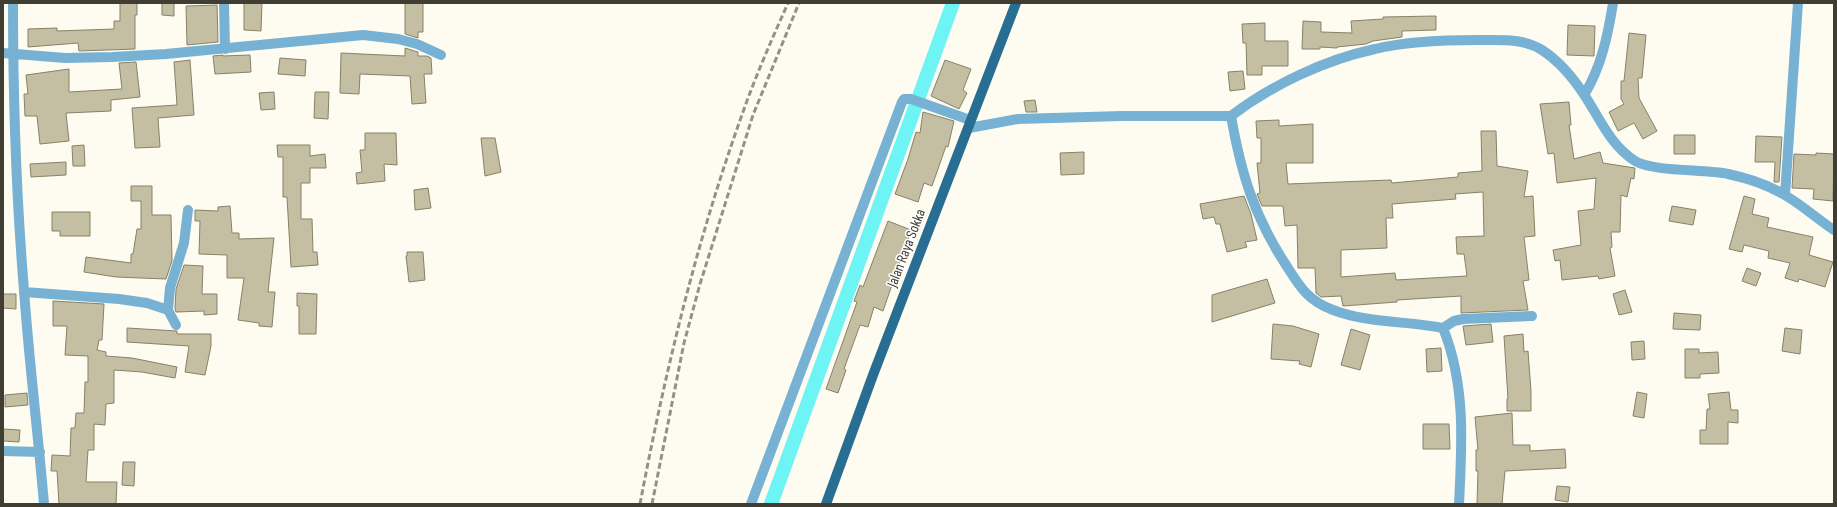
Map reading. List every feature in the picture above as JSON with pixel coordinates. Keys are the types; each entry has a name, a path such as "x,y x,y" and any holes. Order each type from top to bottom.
{"main road":[{"name":"Jalan Raya Sokka","path":"826,504 873,375 1016,3"}],"street":[{"path":"13,3 8,53 24,292 44,504"},
{"path":"224,3 225,48"},
{"path":"1584,96 1595,78 1610,24 1613,3"},
{"path":"1785,195 1798,3"},
{"path":"8,53 65,58 112,57 363,35 404,40 441,55"},
{"path":"751,504 904,99 911,99 936,108 970,124 1018,119 1122,116 1231,116 1253,99 1330,62 1376,48 1465,40 1513,41 1525,43 1542,50 1570,76 1613,141 1624,153 1637,162 1654,166 1728,174 1767,186 1785,195 1834,230"},
{"path":"1231,116 1235,140 1250,197 1260,220 1276,249 1302,290 1315,302 1354,317 1443,328 1454,321 1463,319 1532,316"},
{"path":"176,325 168,310 170,288 184,243 188,210"},
{"path":"24,292 119,299 147,304 168,310"},
{"path":"1443,328 1452,352 1461,406 1462,445 1459,504"},
{"path":"3,451 40,452"}],"building":[{"path":"120,3 137,3 137,15 135,15 135,49 79,51 78,43 28,47 28,29 57,28 57,31 114,29 114,21 120,21"},
{"path":"162,3 174,3 174,16 162,15"},
{"path":"244,3 262,3 261,31 244,30"},
{"path":"405,3 423,3 423,32 418,32 418,38 405,34"},
{"path":"217,5 218,42 187,45 186,6"},
{"path":"1436,16 1436,30 1402,31 1402,37 1373,41 1366,44 1337,48 1320,47 1320,49 1302,49 1303,21 1321,22 1321,32 1352,33 1351,21 1383,19 1383,17"},
{"path":"1265,23 1265,41 1288,41 1288,66 1262,66 1262,75 1247,75 1246,43 1243,43 1242,24"},
{"path":"1568,25 1595,26 1594,56 1567,55"},
{"path":"1629,33 1646,35 1642,78 1638,78 1639,98 1657,131 1643,139 1634,123 1618,131 1609,112 1624,104 1621,99 1621,81 1624,81"},
{"path":"405,48 418,52 418,56 427,56 431,58 432,74 424,74 426,103 412,104 410,76 360,74 359,94 340,93 341,53 405,56"},
{"path":"250,55 251,72 215,74 213,56"},
{"path":"280,58 306,60 305,76 278,74"},
{"path":"190,60 194,115 158,118 160,147 135,148 132,108 177,105 174,62"},
{"path":"945,60 971,69 963,90 967,93 959,109 931,96"},
{"path":"136,62 140,97 111,100 111,111 66,113 69,141 40,144 37,116 25,116 24,94 28,94 26,75 69,69 69,92 122,89 119,63"},
{"path":"1243,71 1245,89 1230,91 1228,72"},
{"path":"274,92 275,109 261,110 259,93"},
{"path":"315,92 329,92 328,119 314,118"},
{"path":"1035,100 1037,112 1026,112 1024,101"},
{"path":"1569,102 1571,125 1569,125 1574,159 1600,152 1603,163 1635,168 1634,179 1631,178 1627,197 1621,195 1620,232 1611,232 1612,247 1610,248 1615,276 1599,279 1598,276 1562,280 1560,260 1555,261 1553,250 1581,245 1578,211 1594,209 1596,178 1557,183 1554,153 1548,154 1540,104"},
{"path":"923,112 954,121 948,147 946,146 932,186 924,183 918,202 895,194 916,132 920,133"},
{"path":"1279,120 1279,126 1313,124 1313,163 1286,163 1288,184 1391,180 1392,183 1458,177 1458,173 1482,171 1481,131 1496,131 1497,166 1528,171 1524,197 1533,196 1535,236 1524,237 1529,280 1523,281 1528,310 1461,313 1461,296 1397,300 1397,302 1343,306 1341,296 1321,297 1316,293 1315,268 1298,268 1297,225 1285,226 1283,206 1262,206 1257,194 1260,193 1257,163 1261,163 1261,138 1257,138 1256,121","holes":["1483,192 1484,236 1456,237 1457,254 1464,254 1467,276 1396,280 1395,273 1341,277 1341,250 1387,248 1386,218 1393,218 1392,204 1456,199 1455,194"]},
{"path":"365,133 396,133 397,165 384,164 385,181 357,184 356,173 362,172 360,150 365,150"},
{"path":"1674,135 1695,135 1695,154 1674,154"},
{"path":"1756,136 1782,137 1779,182 1774,182 1775,162 1755,162"},
{"path":"481,138 495,138 501,172 485,176"},
{"path":"84,145 85,166 73,166 72,146"},
{"path":"277,145 310,145 310,156 325,154 326,168 310,168 310,183 301,183 301,219 312,219 313,252 317,252 318,265 291,267 287,197 283,197 283,157 278,157"},
{"path":"1084,152 1084,174 1061,175 1060,153"},
{"path":"1816,153 1834,154 1833,201 1813,199 1814,189 1792,188 1794,154 1816,155"},
{"path":"66,162 66,175 31,177 30,164"},
{"path":"131,186 152,186 152,215 171,215 172,261 166,279 116,277 84,272 86,257 131,263 131,254 133,254 137,229 141,229 141,201 131,201"},
{"path":"428,188 431,208 415,210 414,190"},
{"path":"1244,196 1251,214 1257,240 1245,242 1247,247 1227,252 1220,224 1216,224 1214,217 1203,219 1200,204"},
{"path":"1744,196 1755,199 1752,214 1769,218 1767,227 1813,237 1809,255 1833,262 1825,287 1799,279 1798,282 1785,278 1790,263 1768,258 1769,251 1744,245 1742,252 1729,249"},
{"path":"230,206 232,233 239,233 239,239 274,238 268,292 275,292 272,327 259,326 259,323 238,320 244,278 227,278 227,255 199,254 200,221 195,221 195,210 218,211 218,207"},
{"path":"1672,206 1696,210 1693,225 1669,221"},
{"path":"52,212 90,212 90,236 60,236 60,231 52,231"},
{"path":"888,221 911,230 883,311 874,307 868,327 860,325 844,369 846,370 838,393 826,389 857,302 854,301 860,285 863,287"},
{"path":"407,252 423,252 425,280 409,282 406,256"},
{"path":"184,265 203,266 202,294 217,294 217,314 204,315 204,311 176,312 176,289"},
{"path":"1747,268 1761,273 1756,286 1742,281"},
{"path":"1267,279 1275,303 1212,322 1212,295"},
{"path":"1625,290 1632,312 1619,315 1613,294"},
{"path":"297,293 317,294 316,334 299,334 299,306 297,306"},
{"path":"3,294 16,294 16,309 3,308"},
{"path":"53,301 104,304 102,340 99,340 97,350 106,352 106,356 132,358 177,367 175,378 142,372 114,370 114,403 106,404 105,425 94,424 94,450 88,450 86,482 117,482 116,504 59,504 57,471 51,471 52,455 70,456 71,428 75,428 76,413 84,413 85,382 88,382 88,356 65,355 67,326 53,326"},
{"path":"1674,313 1701,315 1700,330 1673,329"},
{"path":"1273,324 1293,326 1319,334 1311,367 1299,364 1300,361 1271,359"},
{"path":"1491,324 1493,342 1466,345 1463,326"},
{"path":"127,328 177,331 177,334 211,334 211,346 205,375 185,372 189,346 127,342"},
{"path":"1785,328 1802,330 1800,354 1782,351"},
{"path":"1351,329 1370,335 1360,370 1341,365"},
{"path":"1523,334 1524,352 1528,351 1531,411 1507,411 1508,399 1504,336"},
{"path":"1644,341 1645,359 1632,360 1631,342"},
{"path":"1441,348 1442,371 1427,372 1426,349"},
{"path":"1685,349 1699,349 1699,353 1718,352 1719,373 1700,374 1700,378 1685,378"},
{"path":"1637,392 1647,394 1644,418 1633,416"},
{"path":"1729,392 1731,410 1738,410 1738,423 1728,422 1728,444 1700,444 1700,430 1706,430 1707,409 1710,409 1708,394"},
{"path":"27,393 28,405 5,407 5,395"},
{"path":"1512,413 1513,445 1530,445 1530,451 1565,449 1566,468 1505,471 1502,504 1477,504 1478,471 1476,471 1476,450 1478,450 1475,417"},
{"path":"1423,424 1449,424 1450,449 1423,449"},
{"path":"3,429 20,430 19,442 3,441"},
{"path":"123,462 135,462 134,486 122,485"},
{"path":"1557,486 1570,487 1568,502 1555,500"}],"waterway":[{"path":"771,504 953,3"}],"railway":[{"path":"640,504 671,355 711,208 748,98 788,3"},
{"path":"652,504 684,343 700,284 753,115 799,3"}]}
